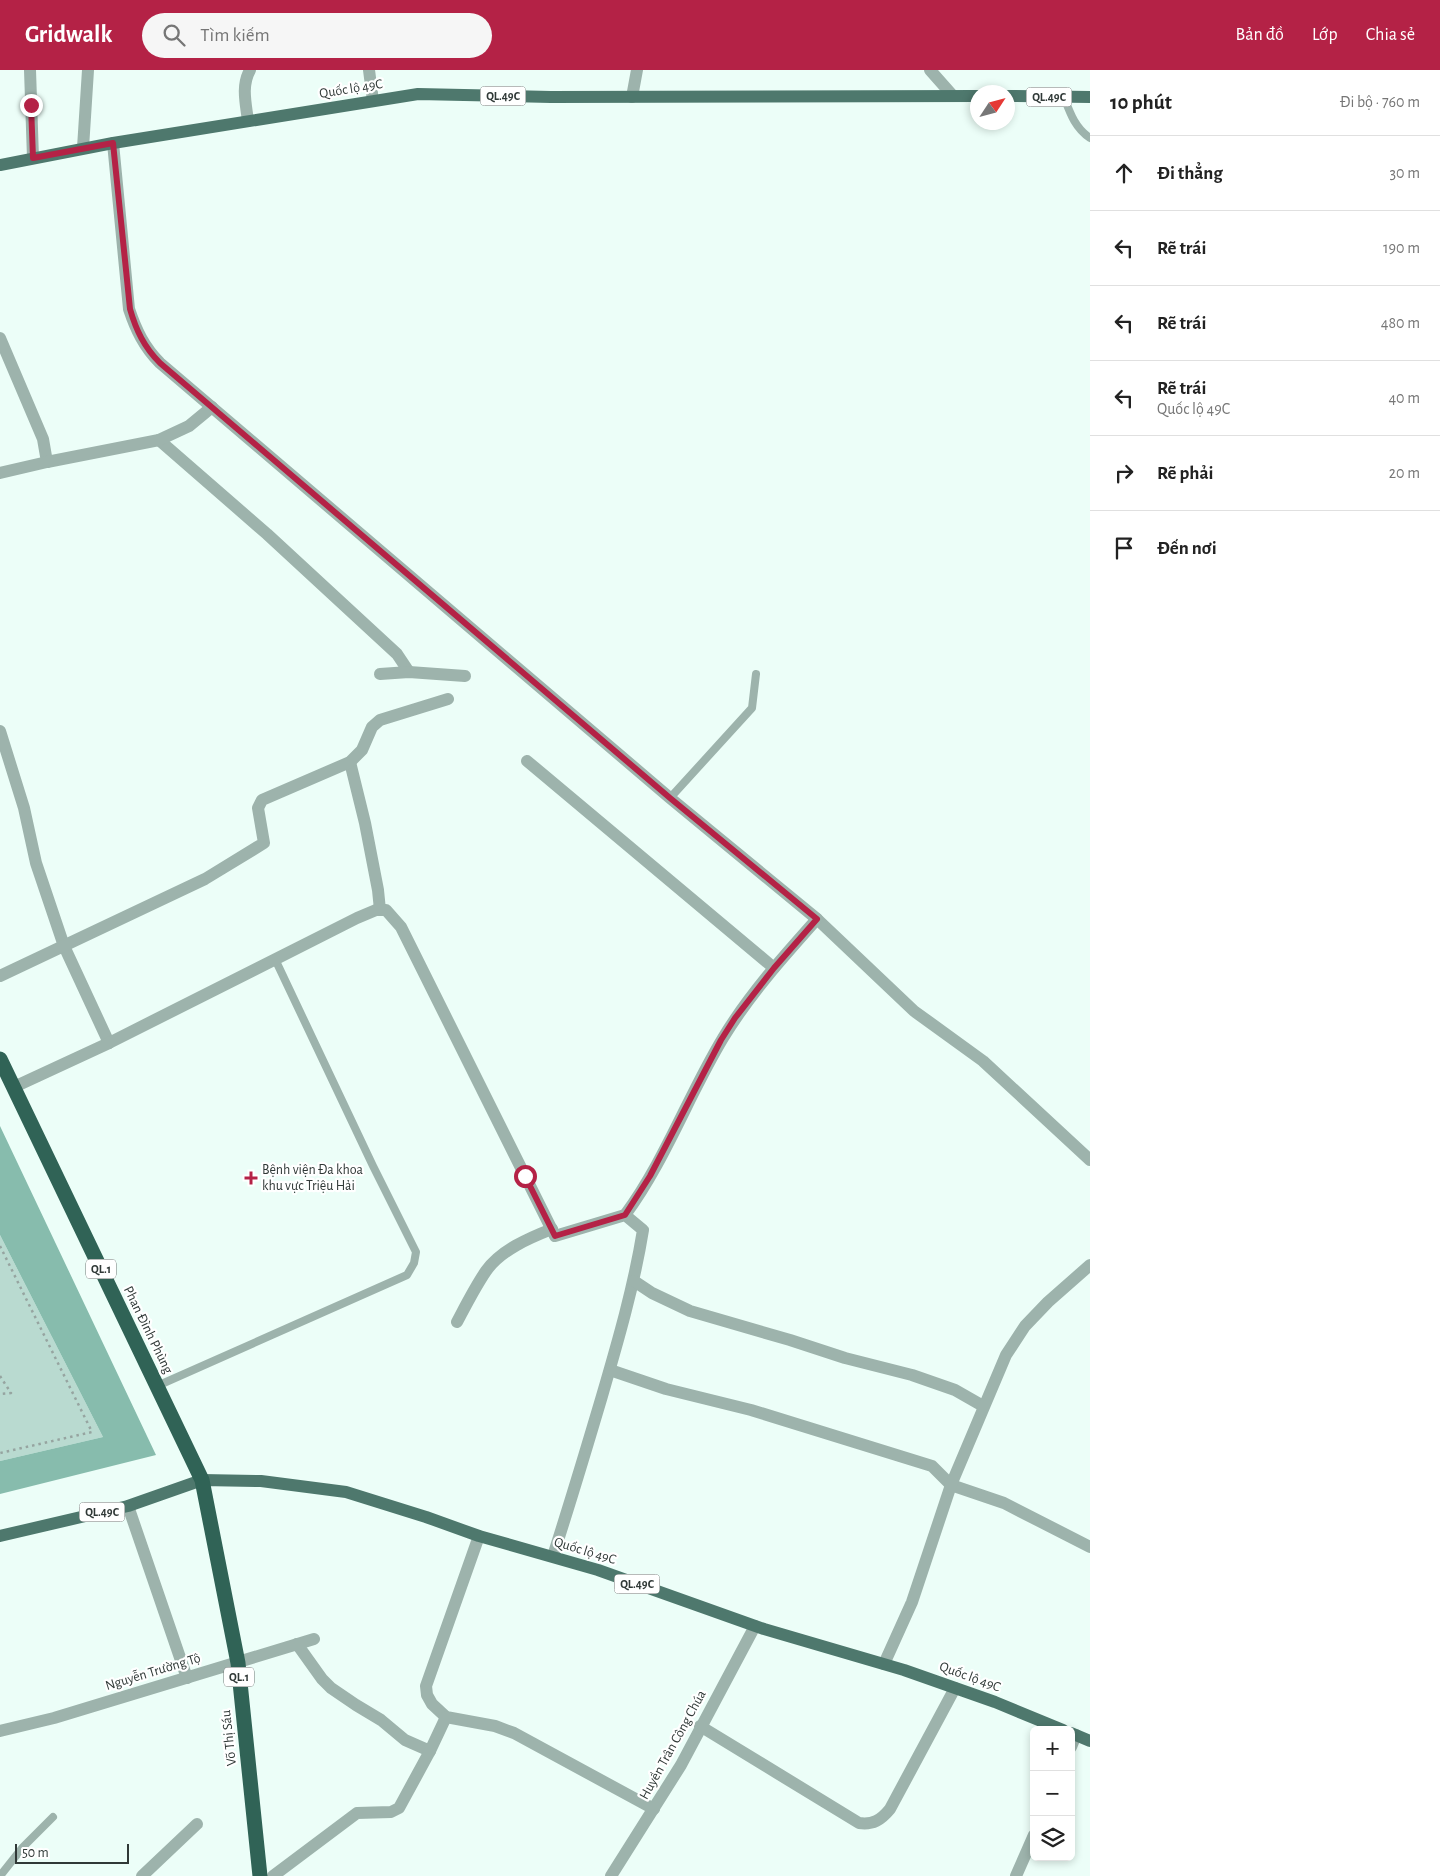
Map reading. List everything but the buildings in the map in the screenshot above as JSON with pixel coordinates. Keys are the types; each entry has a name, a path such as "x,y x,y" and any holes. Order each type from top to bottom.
{"highway":[{"name":"Phan Đình Phùng","path":"0,1059 202,1480"},
{"name":"Võ Thị Sáu","path":"202,1480 238,1663 260,1876"}],"main road":[{"name":"Quốc lộ 49C","path":"0,165 83,148 418,94 632,97 970,96"},
{"name":"QL.49C","path":"1015,96 1090,97"},
{"name":"Quốc lộ 49C","path":"202,1480 261,1481 346,1492 479,1536 598,1570 756,1626 884,1664 955,1688 1053,1726"},
{"name":"QL.49C","path":"0,1536 128,1506 202,1480"},
{"path":"1075,1738 1090,1741"}],"street":[{"path":"30,70 33,158"},
{"path":"83,148 88,70"},
{"path":"248,121 244,92 246,77 250,70"},
{"path":"369,70 373,101"},
{"path":"632,97 637,70"},
{"path":"930,70 953,96"},
{"path":"113,143 130,309 134,326 149,351 160,363 670,798 817,919 899,998 983,1061 1090,1160"},
{"path":"0,338 43,440 47,462"},
{"path":"0,473 159,440 189,426 212,407"},
{"path":"159,440 267,534 397,654 409,672"},
{"path":"380,674 409,672 465,676"},
{"path":"0,976 206,879 264,843 258,808 260,802 350,762 362,750 375,723 448,699"},
{"path":"0,732 24,808 36,863 64,946 109,1043"},
{"path":"527,761 774,968"},
{"path":"350,762 365,823 380,910"},
{"path":"14,1087 109,1043 357,918 376,910 386,910 401,927 555,1236 625,1215 650,1176 721,1040 735,1018 774,968 817,919"},
{"path":"553,1556 610,1370 634,1281 643,1230 625,1215"},
{"path":"457,1322 487,1269 526,1240 552,1229"},
{"path":"884,1664 912,1602 951,1485 1006,1355 1024,1326 1090,1265"},
{"path":"634,1281 652,1293 690,1311 845,1358 912,1375 955,1390 983,1406"},
{"path":"610,1370 666,1390 751,1410 932,1466 951,1485 1004,1503 1090,1547"},
{"path":"128,1506 188,1678"},
{"path":"479,1536 426,1686 427,1695 432,1704 446,1717 495,1726 514,1733 654,1809"},
{"name":"Huyền Trân Công Chúa","path":"616,1874 681,1765 700,1726 756,1626"},
{"name":"Nguyễn Trường Tộ","path":"0,1731 54,1718 314,1639"},
{"path":"298,1644 322,1679 331,1688 381,1720 405,1740 430,1751"},
{"path":"700,1726 858,1823 869,1824 878,1821 890,1809 955,1688"},
{"path":"273,1876 357,1813 391,1812 399,1808 446,1717"},
{"path":"142,1876 197,1824"},
{"path":"1016,1876 1030,1844"}],"lane":[{"path":"1064,97 1072,118 1090,138"},
{"path":"670,798 752,708 756,674"},
{"path":"157,1386 407,1275 414,1263 416,1252 275,959"},
{"path":"0,1876 23,1847 53,1817"}],"path":[{"path":"0,1246 92,1432 0,1453"},
{"path":"0,1376 11,1393 0,1394"}],"shaded area":[{"path":"0,1126 156,1455 0,1494 0,1461 103,1437 0,1235"},
{"path":"0,1235 103,1437 0,1461"}],"place":[{"name":"Bệnh viện Đa khoa khu vực Triệu Hải","path":"251,1178"}],"route":[{"path":"31,105 33,158 113,143 130,309 134,326 141,340 160,363 670,798 817,919 774,968 735,1018 721,1040 650,1176 625,1215 555,1236 525,1176"}]}
